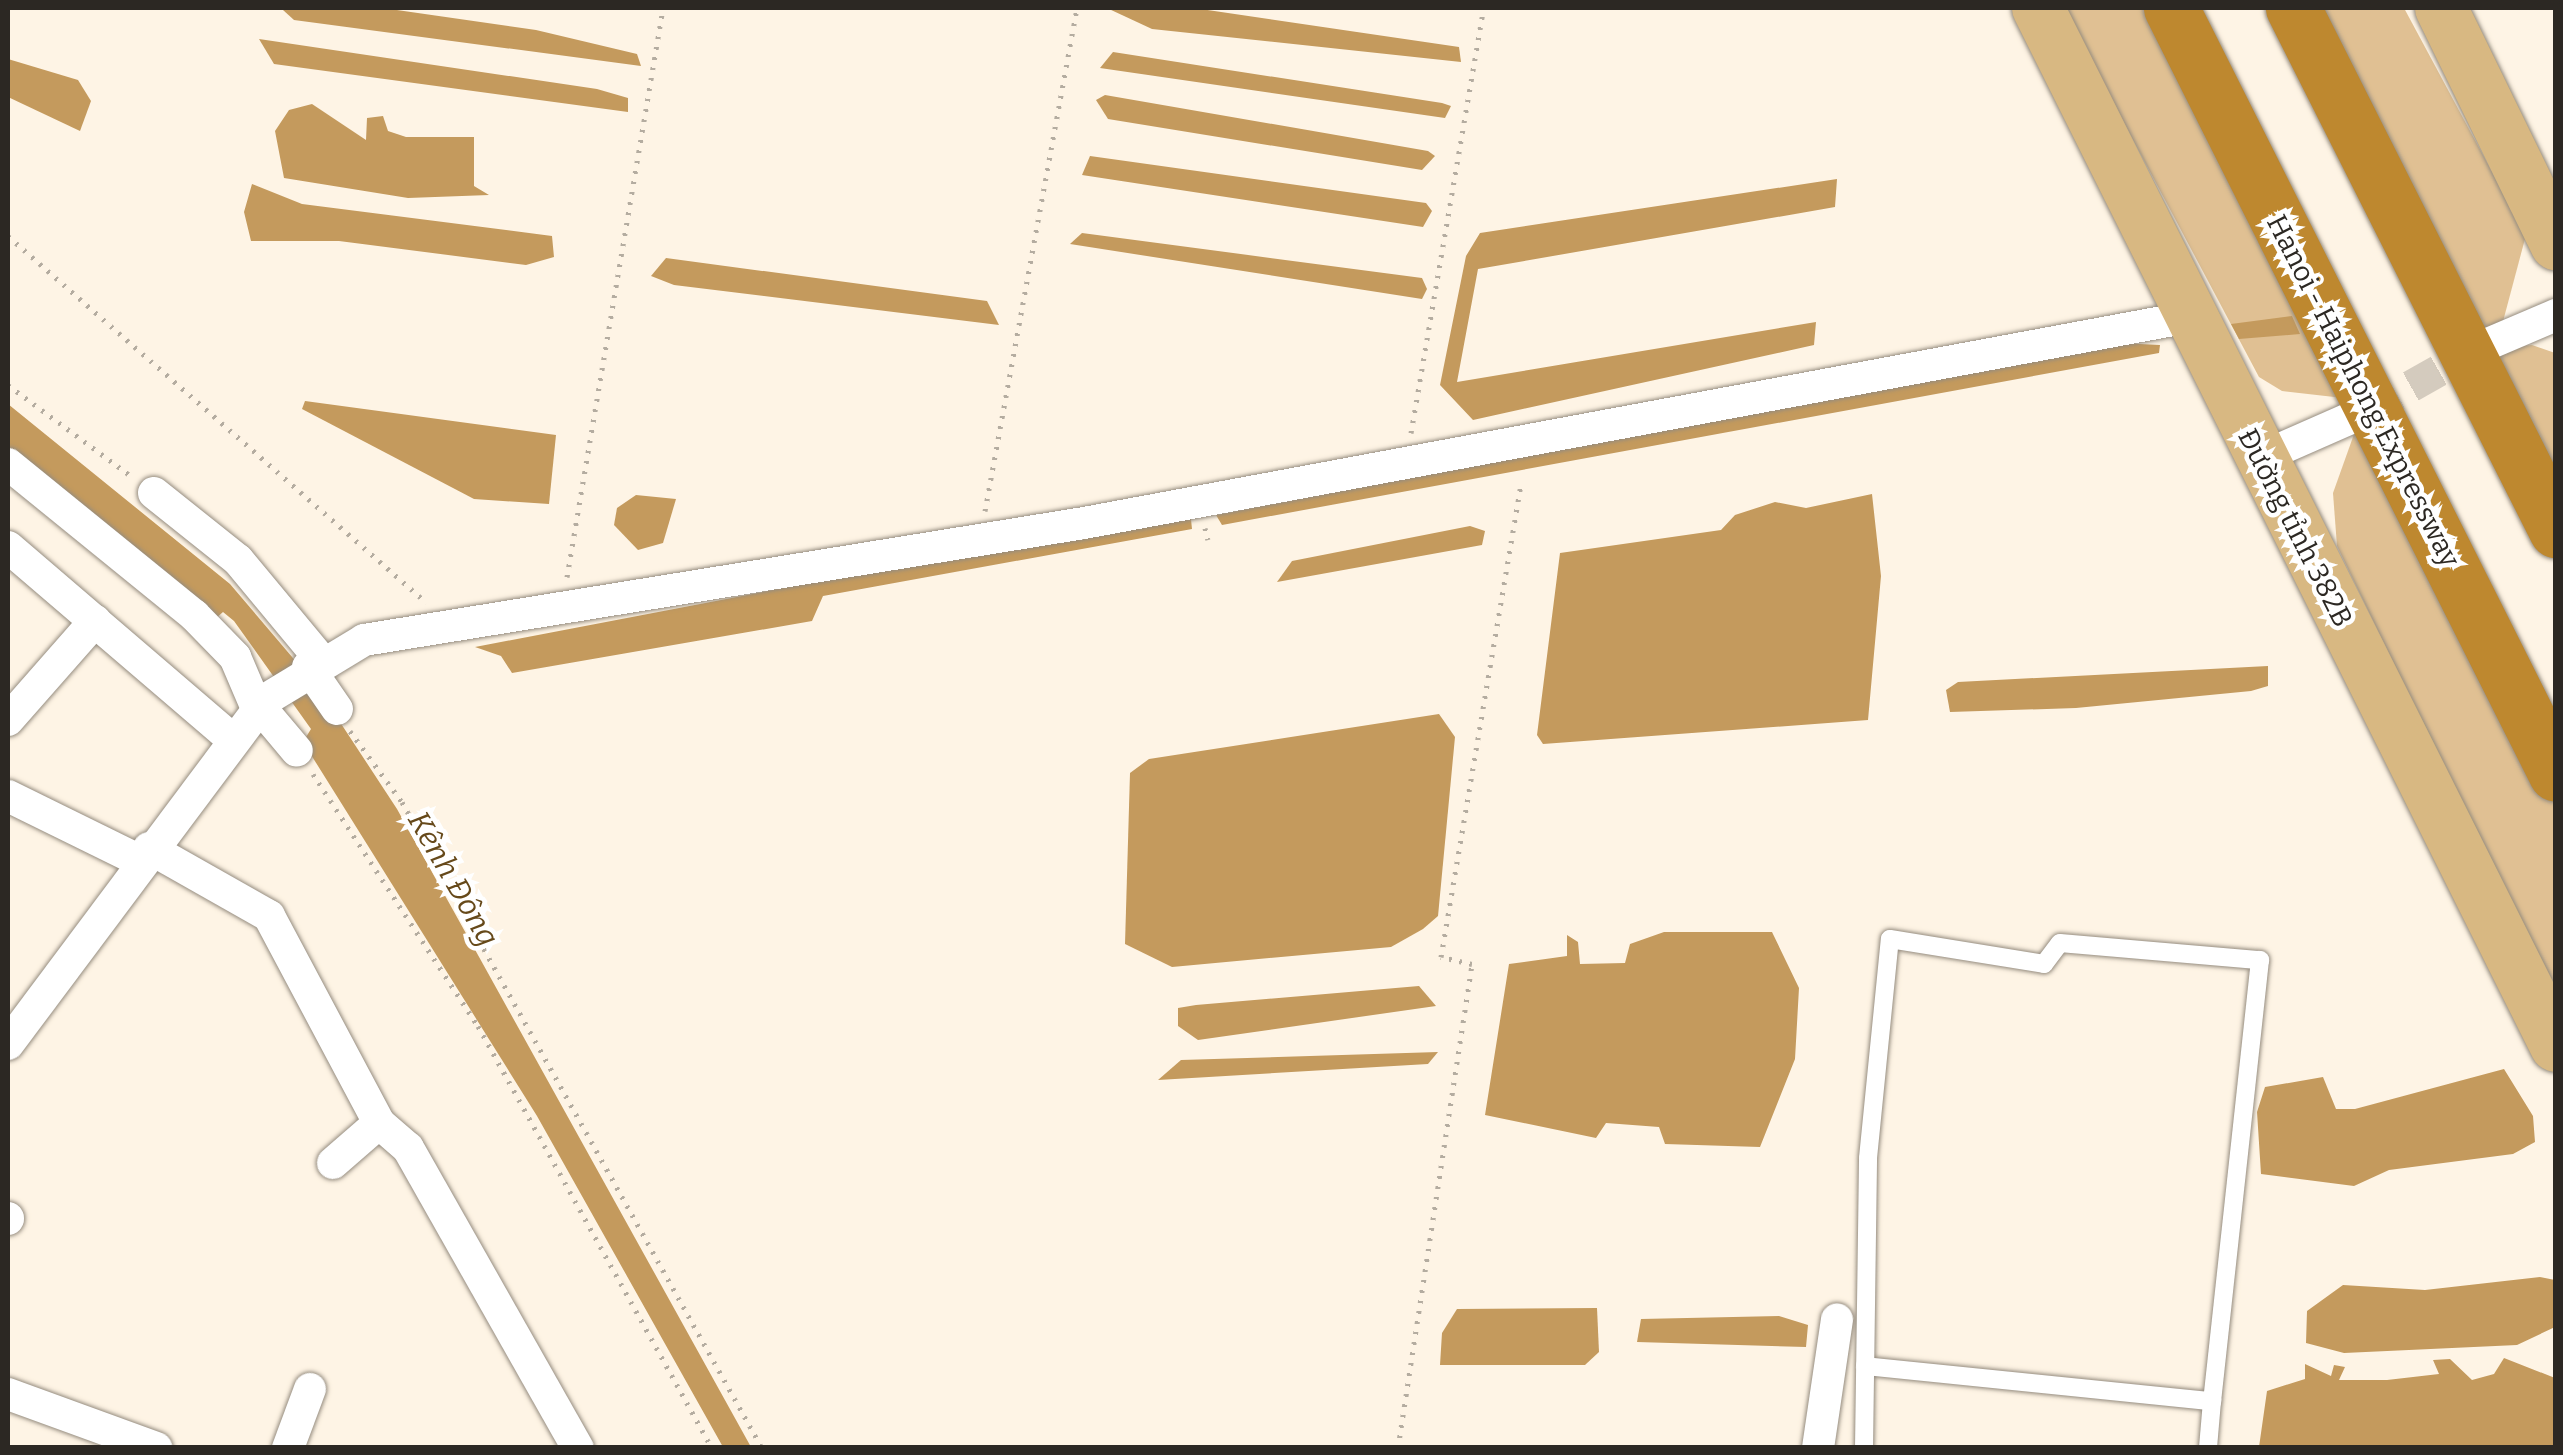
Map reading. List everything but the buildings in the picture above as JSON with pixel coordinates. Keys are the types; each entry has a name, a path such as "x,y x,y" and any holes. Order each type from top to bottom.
{"highway":[{"name":"Hanoi - Haiphong Expressway","path":"2172,8 2556,774"},
{"path":"2294,8 2556,530"}],"main road":[{"name":"Đường tỉnh 382B","path":"2038,8 2556,1046"},
{"path":"2442,8 2556,244"}],"street":[{"path":"2480,347 2556,315"},
{"path":"8,1044 144,854 233,740 261,706 315,663 436,625 980,539 2189,317"},
{"path":"2260,458 2369,410"},
{"path":"8,464 194,615 235,657 261,706 297,751"},
{"path":"154,493 238,560 315,663 337,709"},
{"path":"8,546 233,740"},
{"path":"8,720 95,621"},
{"path":"8,796 144,854 269,916 378,1123 408,1148 466,1263 578,1448"},
{"path":"333,1162 378,1123"},
{"path":"1818,1448 1836,1319"},
{"path":"288,1448 310,1389"},
{"path":"8,1394 156,1448"}],"lane":[{"path":"1864,1448 1868,1158 1890,939 2044,964 2060,943 2260,960 2208,1448"},
{"path":"1865,1366 2212,1401"}],"path":[{"path":"563,605 663,8"},
{"path":"980,539 1077,8"},
{"path":"1416,460 1412,423 1484,8"},
{"path":"8,236 414,583 436,625"},
{"path":"8,385 154,493"},
{"path":"1398,1448 1472,964 1441,957 1522,484"},
{"path":"337,709 402,802 762,1448"},
{"path":"297,751 478,1026 712,1448"}],"shaded area":[{"path":"383,8 536,30 637,54 641,66 294,20 283,10"},
{"path":"1194,8 1459,47 1461,62 1152,29 1109,9"},
{"path":"2063,8 2167,8 2343,398 2282,391 2259,377"},
{"path":"2309,8 2404,8 2526,235 2501,329 2477,340"},
{"path":"259,39 597,89 628,98 628,112 274,64"},
{"path":"1113,52 1451,106 1445,118 1100,68"},
{"path":"8,59 78,80 91,101 80,131 8,97"},
{"path":"1105,95 1428,151 1435,156 1422,170 1108,119 1096,100"},
{"path":"312,104 366,140 367,118 383,116 388,131 406,137 474,137 474,186 489,195 408,198 284,178 275,131 289,110"},
{"path":"1090,156 1426,203 1432,211 1423,227 1082,175"},
{"path":"1837,179 1835,207 1478,269 1457,382 1816,322 1814,345 1473,420 1440,385 1466,256 1480,233"},
{"path":"252,184 302,204 552,236 554,257 526,265 339,241 251,241 244,212"},
{"path":"1082,233 1422,278 1427,289 1422,299 1070,244"},
{"path":"666,258 987,301 999,325 674,285 651,276"},
{"path":"2292,316 2300,334 2239,339 2231,324"},
{"path":"2120,343 2160,345 2159,353 1222,525 1216,515"},
{"path":"2532,345 2555,353 2555,494 2495,348"},
{"path":"305,401 556,435 549,504 474,499 302,409"},
{"path":"8,404 230,584 315,684 397,809 751,1447 723,1447 537,1116 303,742 311,729 234,621 223,612 215,619 8,456"},
{"path":"2358,423 2555,781 2555,998 2337,546 2333,493"},
{"path":"1872,494 1881,576 1868,720 1543,744 1537,735 1560,553 1721,530 1735,515 1775,502 1806,508"},
{"path":"636,495 676,499 663,543 638,550 614,525 617,508"},
{"path":"1190,510 1192,529 823,596 812,621 512,673 501,656 475,647"},
{"path":"1470,526 1485,531 1482,545 1277,582 1292,561"},
{"path":"2268,666 2268,686 2251,691 2076,708 1950,712 1946,690 1958,682"},
{"path":"1439,714 1455,737 1438,916 1423,929 1391,947 1172,967 1125,944 1130,773 1149,759"},
{"path":"1664,932 1772,932 1799,988 1795,1059 1760,1147 1665,1144 1659,1127 1606,1123 1596,1138 1485,1115 1509,964 1567,956 1567,935 1578,942 1580,964 1625,963 1630,944"},
{"path":"1419,986 1436,1006 1198,1040 1178,1026 1178,1008 1196,1005"},
{"path":"1438,1052 1428,1064 1158,1080 1181,1060"},
{"path":"2504,1069 2533,1116 2535,1142 2513,1154 2389,1170 2354,1186 2261,1174 2257,1112 2265,1087 2323,1077 2336,1109 2355,1109"},
{"path":"2540,1277 2555,1280 2555,1327 2517,1345 2344,1353 2306,1343 2307,1311 2343,1285 2425,1290"},
{"path":"1597,1308 1599,1352 1585,1365 1440,1365 1442,1333 1457,1309"},
{"path":"1779,1316 1808,1325 1806,1347 1637,1342 1641,1319"},
{"path":"2504,1358 2555,1378 2555,1447 2259,1447 2267,1391 2305,1379 2305,1364 2331,1376 2334,1365 2345,1367 2339,1380 2387,1380 2439,1374 2433,1360 2450,1359 2472,1380 2494,1374"}],"tunnel":[{"path":"2369,410 2481,347"}],"water label":[{"name":"Kênh Đông","path":"453,879"}]}
